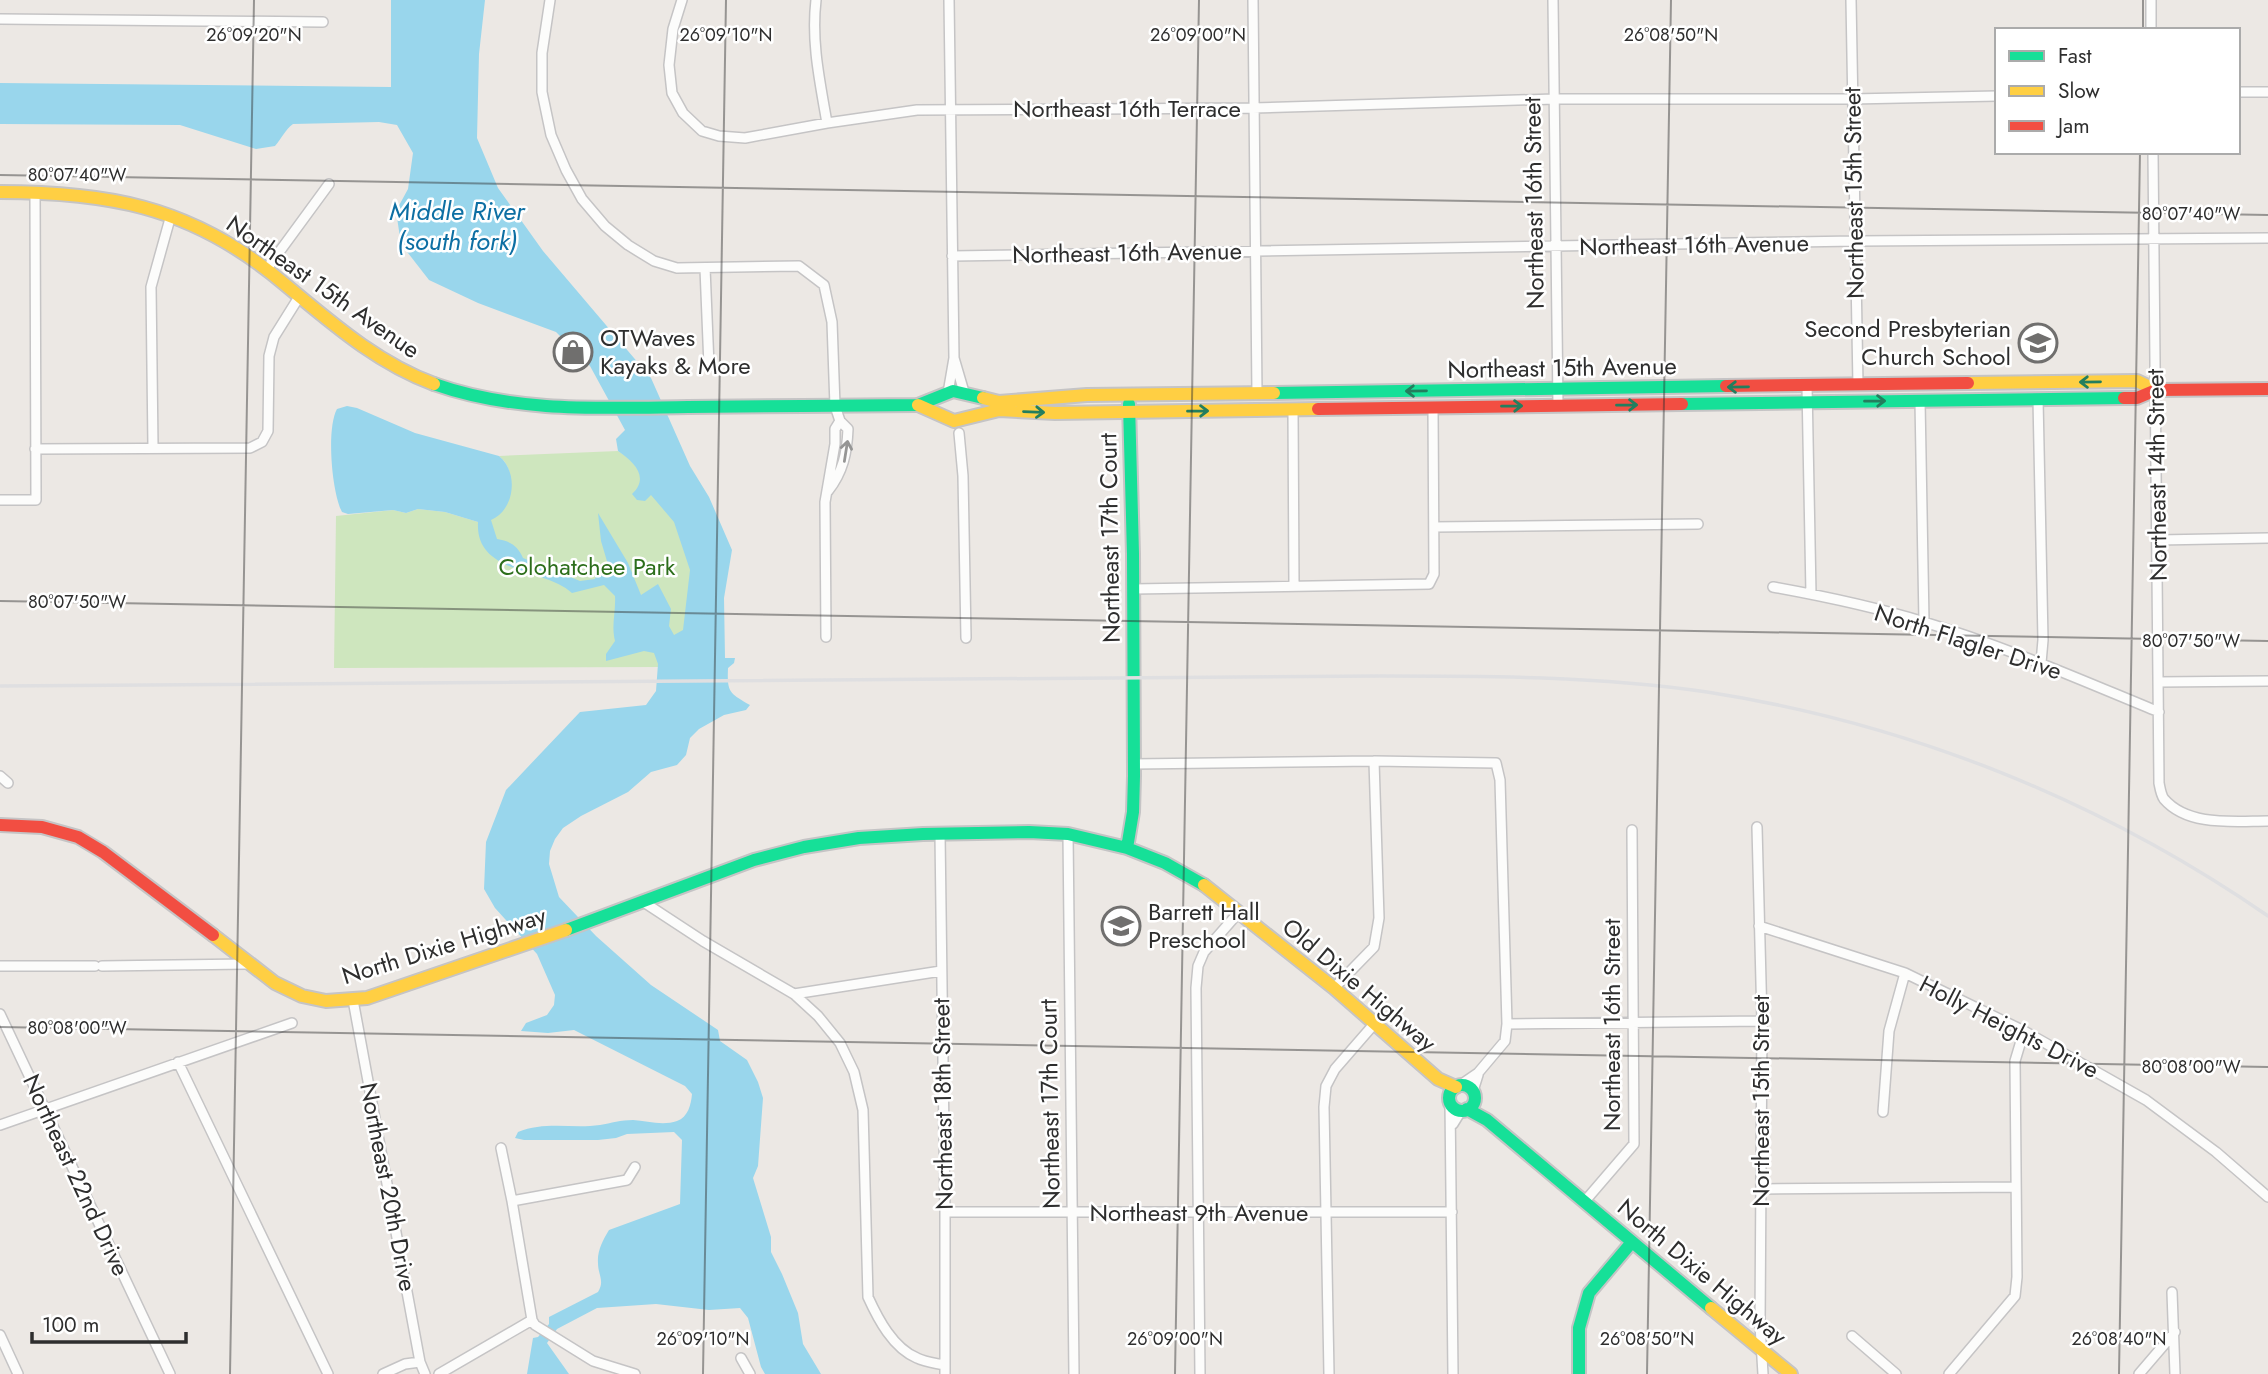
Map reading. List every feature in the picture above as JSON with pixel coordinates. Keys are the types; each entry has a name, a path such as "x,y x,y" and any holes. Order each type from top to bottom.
{"street":[{"path":"550,0 542,53 542,92 551,135 582,199 604,226 654,261 677,268 799,266 824,285 832,322 835,406 840,421 848,429 844,463 828,491 825,518 826,637"},
{"name":"Northeast 16th Terrace","path":"681,0 673,29 669,65 672,93 683,113 702,131 719,136 745,138 917,110 1253,108 1554,99 1995,96"},
{"path":"816,0 815,57 827,123"},
{"path":"949,0 954,358 947,394 941,405 945,417 959,433"},
{"path":"1253,0 1257,394"},
{"name":"Northeast 16th Street","path":"1553,0 1558,406"},
{"name":"Northeast 15th Street","path":"1851,0 1857,385"},
{"path":"2151,0 2151,28"},
{"path":"0,19 323,22"},
{"path":"2240,92 2268,92"},
{"name":"Northeast 14th Street","path":"2153,154 2159,783 2163,798 2183,813 2203,819 2268,821"},
{"path":"266,270 329,184"},
{"name":"Northeast 15th Avenue","path":"0,192 89,196 171,215 228,244 266,270 370,351 430,383 507,403 537,407 918,405 947,394"},
{"path":"0,500 36,499 35,192"},
{"path":"153,447 151,287 171,215"},
{"name":"Northeast 16th Avenue","path":"952,256 2268,238"},
{"path":"705,268 709,366"},
{"path":"34,449 250,448 262,442 268,431 269,356 274,337 299,297"},
{"path":"954,358 965,394 971,404 959,433 963,476 966,638"},
{"name":"Northeast 15th Avenue","path":"965,394 999,402 1057,396 1129,394 2137,381 2156,390"},
{"path":"1807,386 1811,594"},
{"name":"Northeast 15th Avenue","path":"965,419 999,411 1055,413 2137,398 2156,390 2268,389"},
{"path":"947,394 953,391 965,394"},
{"name":"Northeast 17th Court","path":"1128,848 1133,818 1133,589 1129,394"},
{"path":"2038,399 2043,640 2041,663"},
{"path":"1920,401 1924,622"},
{"name":"Northeast 15th Avenue","path":"918,405 945,417"},
{"path":"1133,589 1429,584 1434,574 1433,408"},
{"path":"1293,410 1294,586"},
{"path":"945,417 954,421 965,419"},
{"path":"1434,527 1698,524"},
{"path":"2158,540 2268,538"},
{"name":"North Flagler Drive","path":"1773,587 1924,622 2041,663 2158,712"},
{"path":"2158,682 2268,681"},
{"path":"1334,988 1374,947 1378,918 1374,761"},
{"path":"1133,764 1374,761 1496,763 1500,780 1507,1024 1505,1041 1478,1073 1453,1093 1453,1374"},
{"path":"0,776 8,783"},
{"name":"North Dixie Highway","path":"0,825 62,829 82,838 275,983 302,996 326,1001 367,998 524,946 754,860 804,847 859,838 940,834"},
{"name":"Northeast 15th Street","path":"1757,827 1762,1021 1763,1374"},
{"name":"Northeast 16th Street","path":"1585,1201 1634,1144 1632,830"},
{"name":"Old Dixie Highway","path":"940,834 1029,832 1068,835 1128,848 1166,863 1201,883 1334,988 1453,1093 1454,1108 1469,1103"},
{"name":"Northeast 18th Street","path":"940,834 945,1369"},
{"name":"Northeast 17th Court","path":"1068,835 1074,1374"},
{"path":"642,901 703,941 794,994 818,1016 840,1043 854,1072 863,1110 868,1297 896,1343 915,1358 945,1369"},
{"path":"1200,1374 1196,988 1198,966 1204,952 1239,912"},
{"name":"Holly Heights Drive","path":"1759,926 1905,973 2024,1031 2146,1100 2216,1152 2268,1197"},
{"path":"0,966 247,964"},
{"path":"794,994 941,971"},
{"path":"1883,1112 1889,1031 1905,973"},
{"name":"Northeast 20th Drive","path":"353,1000 420,1362 425,1374"},
{"name":"Northeast 22nd Drive","path":"0,1014 170,1374"},
{"path":"1507,1024 1762,1021"},
{"path":"0,1125 292,1023"},
{"path":"1329,1374 1324,1107 1326,1086 1335,1069 1375,1023"},
{"path":"1949,1374 2015,1296 2015,1061 2024,1031"},
{"path":"178,1062 328,1374"},
{"path":"1451,1129 1457,1114 1469,1103 1478,1073"},
{"path":"1453,1093 1466,1086 1469,1103 1585,1201"},
{"path":"501,1149 532,1320 535,1325 593,1361 635,1374"},
{"path":"512,1200 627,1180 635,1167"},
{"path":"1762,1189 2015,1187"},
{"name":"North Dixie Highway","path":"1585,1201 1791,1374"},
{"name":"Northeast 9th Avenue","path":"945,1212 1452,1213"},
{"path":"1579,1374 1579,1328 1589,1293 1632,1242"},
{"path":"2172,1292 2175,1374"},
{"path":"439,1374 532,1320"},
{"path":"2139,1374 2175,1332"},
{"path":"0,1335 18,1374"},
{"path":"1852,1336 1896,1374"},
{"path":"741,1358 750,1374"},
{"path":"383,1374 405,1364 420,1362"}],"green space":[{"name":"Colohatchee Park","path":"618,451 630,459 683,530 701,571 692,636 664,667 334,668 336,516 393,510 406,513 418,509 445,512 478,522 511,493 508,468 499,456"}],"water":[{"name":"Middle River (south fork)","path":"391,0 485,0 479,54 477,138 498,188 543,251 651,378 690,466 709,497 732,550 724,598 725,658 735,658 728,668 731,691 750,705 746,710 724,715 699,729 690,738 686,755 677,765 651,772 628,792 563,828 550,851 549,864 559,897 596,936 651,985 718,1030 720,1041 747,1060 763,1098 758,1166 753,1178 771,1237 771,1252 798,1313 803,1344 821,1374 765,1374 748,1318 740,1308 709,1310 656,1304 597,1308 557,1329 547,1343 569,1374 527,1374 533,1338 538,1337 549,1324 549,1317 598,1292 601,1281 598,1254 609,1230 680,1204 682,1140 674,1132 627,1134 598,1140 524,1140 515,1138 518,1132 538,1127 590,1126 629,1120 672,1122 686,1114 692,1094 685,1086 574,1030 548,1033 521,1031 526,1023 547,1015 554,1005 555,995 537,954 495,908 484,889 486,842 506,790 580,712 646,705 656,691 658,664 654,653 644,651 606,661 606,654 615,641 615,596 604,585 572,593 545,578 499,561 487,552 480,539 478,522 445,512 418,509 406,513 393,510 348,514 342,512 335,491 331,445 337,409 347,406 415,433 499,456 510,471 512,490 505,508 491,520 497,539 513,545 523,558 580,581 595,579 598,569 609,568 601,541 598,513 628,563 641,595 658,584 671,609 669,626 674,635 683,630 690,570 674,522 651,495 645,501 637,500 632,494 640,482 640,476 634,465 618,451 616,439 625,430 590,366 556,332 478,303 429,280 401,244 396,211 408,189 413,153 397,125 379,122 293,124 275,146 256,149 180,125 0,124 0,83 391,87"}],"railway":[{"path":"0,686 1461,676 1543,678 1666,687 1782,706 1856,724 1929,746 2000,772 2070,802 2138,836 2204,874 2268,916"}],"traffic: fast":[{"path":"434,384 496,400 591,408 918,405 953,391 983,398"},
{"path":"1274,393 1726,386"},
{"path":"1682,404 2124,398"},
{"path":"1127,848 1133,812 1134,776 1129,404"},
{"path":"566,930 754,860 804,847 859,838 923,834 1068,834 1127,848 1165,863 1204,885"},
{"path":"1462,1085 1471,1089 1475,1098 1471,1107 1462,1111 1453,1107 1449,1098 1453,1089 1462,1085"},
{"path":"1467,1109 1487,1120 1711,1308"},
{"path":"1579,1374 1579,1328 1589,1293 1632,1242"}],"traffic: slow":[{"path":"0,192 75,195 109,200 143,207 208,232 271,273 368,350 434,384"},
{"path":"1968,383 2137,381 2156,390"},
{"path":"983,398 999,402 1087,395 1274,393"},
{"path":"918,405 954,421 999,410 1055,413 1318,409"},
{"path":"1204,885 1334,988 1438,1079 1456,1087"},
{"path":"213,935 275,983 302,996 326,1001 367,998 566,930"},
{"path":"1711,1308 1791,1374"}],"traffic: jam":[{"path":"1726,386 1968,383"},
{"path":"2124,398 2137,398 2156,390 2268,389"},
{"path":"1318,409 1682,404"},
{"path":"0,825 42,827 78,837 103,852 213,935"}],"place":[{"name":"Second Presbyterian Church School","path":"2038,343"},
{"name":"OTWaves Kayaks & More","path":"573,352"},
{"name":"Barrett Hall Preschool","path":"1121,926"}]}
